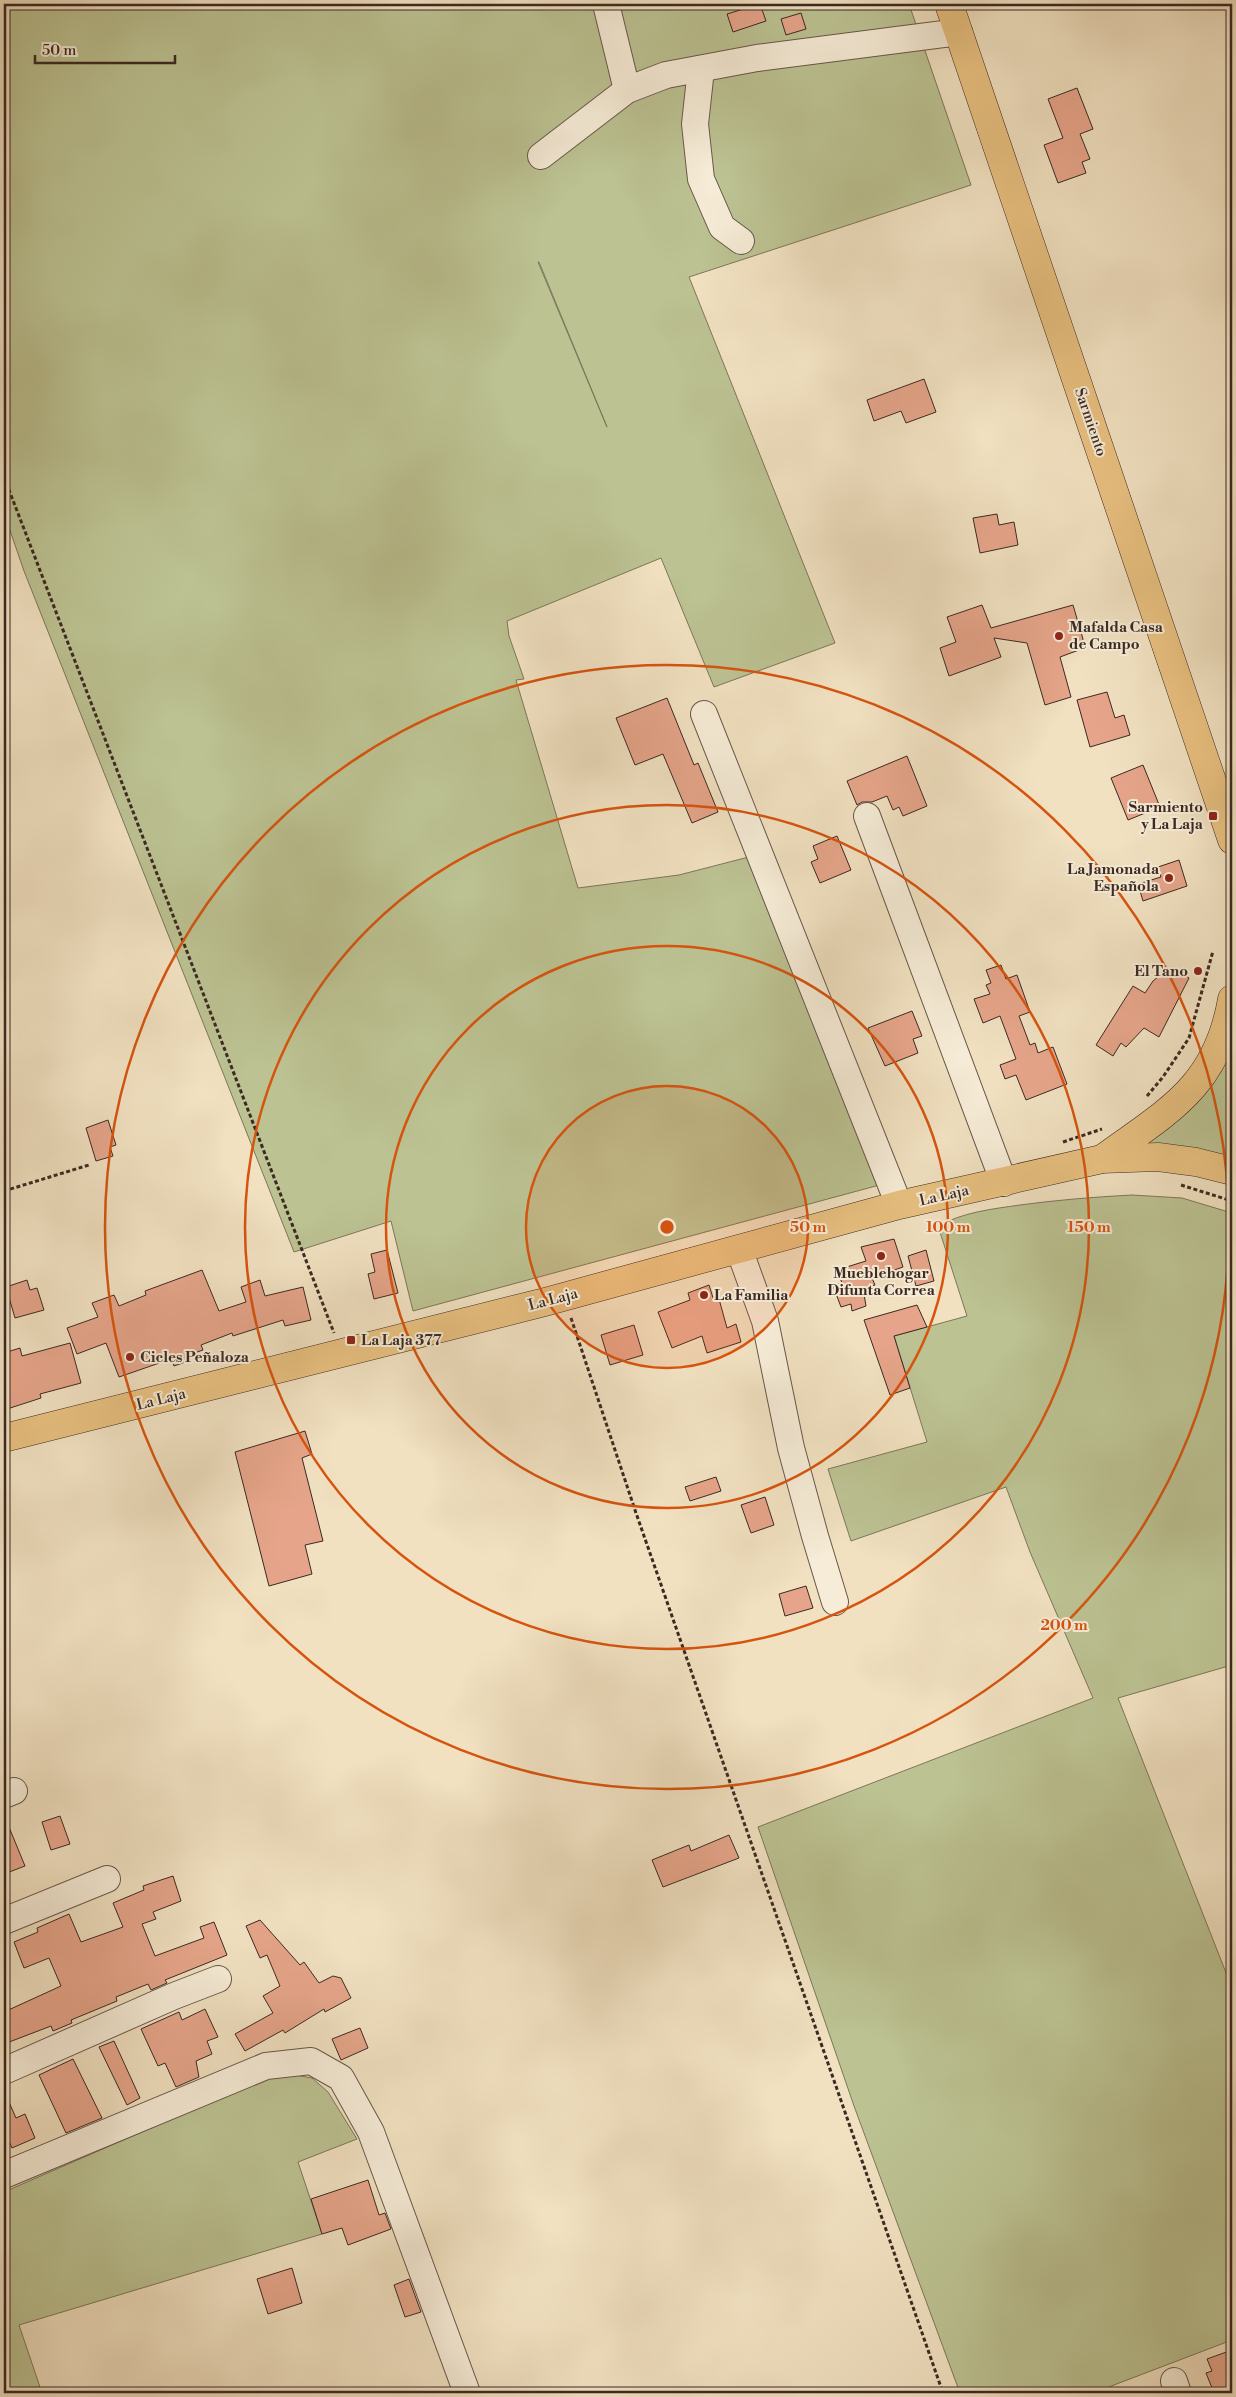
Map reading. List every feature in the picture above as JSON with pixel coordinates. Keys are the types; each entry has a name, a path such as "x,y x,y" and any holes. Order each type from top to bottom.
{"main road":[{"name":"Sarmiento","path":"949,4 1232,840"},
{"name":"La Laja","path":"1102,1159 1178,1104 1200,1079 1220,1048 1232,999"},
{"name":"La Laja","path":"4,1438 339,1355 899,1205 1004,1183 1102,1159 1158,1157 1196,1162 1232,1171"}],"street":[{"path":"606,4 627,90"},
{"path":"541,156 627,90 666,75 757,58 959,32"},
{"path":"701,69 695,124 701,179 722,227 741,241"},
{"path":"704,714 899,1205"},
{"path":"867,816 1004,1183"},
{"path":"739,1249 765,1321 791,1448 835,1602"},
{"path":"4,1921 108,1879"},
{"path":"4,2071 174,1996 218,1979"},
{"path":"4,2175 266,2066 311,2062 341,2078 371,2132 467,2393"}],"path":[{"path":"4,477 336,1338 339,1355"},
{"path":"1141,1103 1163,1077 1190,1038 1213,952"},
{"path":"1060,1144 1104,1128"},
{"path":"4,1191 89,1165"},
{"path":"564,1296 639,1522 943,2393"}],"green space":[{"path":"4,4 909,4 971,185 689,277 835,643 714,687 661,558 507,621 509,636 524,679 516,680 578,888 679,875 772,851 898,1180 413,1311 391,1221 294,1252 24,571 4,513","holes":["538,262 539,262 607,427"]},
{"path":"1232,1052 1232,1161 1136,1148 1179,1120 1191,1108 1213,1081"},
{"path":"1132,1195 1182,1198 1232,1213 1232,1665 1118,1698 1232,1988 1232,2340 1093,2393 960,2393 854,2106 758,1827 1093,1698 1030,1552 1006,1487 851,1541 828,1469 927,1442 894,1336 967,1316 938,1226 968,1214 999,1208 1062,1200"},
{"path":"290,2074 312,2078 328,2092 357,2139 298,2162 322,2234 19,2325 42,2393 4,2393 4,2192 247,2086 270,2077"}],"building":[{"path":"760,4 766,21 733,32 727,14"},
{"path":"801,13 806,29 786,35 781,19"},
{"path":"1077,88 1093,129 1080,134 1090,159 1082,162 1086,173 1058,183 1044,145 1063,138 1048,99"},
{"path":"924,379 936,412 906,423 901,411 874,421 867,400"},
{"path":"997,514 999,525 1014,522 1018,545 980,553 973,518"},
{"path":"982,605 991,628 1073,605 1083,639 1079,650 1060,657 1071,697 1045,705 1027,643 994,638 1001,657 949,676 940,648 956,642 947,617"},
{"path":"1107,692 1115,718 1124,715 1130,735 1090,747 1077,700"},
{"path":"667,698 694,765 698,763 718,812 692,823 663,754 635,765 616,718"},
{"path":"907,756 927,806 903,816 899,807 893,810 887,796 857,805 847,781"},
{"path":"1143,765 1160,807 1128,820 1111,778"},
{"path":"837,836 851,870 820,883 811,862 818,859 813,846"},
{"path":"1179,860 1187,886 1143,901 1138,884 1161,877 1158,867"},
{"path":"1001,965 1006,979 1017,975 1030,1012 1019,1016 1030,1045 1035,1043 1038,1053 1053,1047 1067,1084 1026,1100 1016,1075 1005,1079 1000,1065 1016,1059 1000,1016 983,1023 974,999 990,994 986,985 991,983 986,970"},
{"path":"1175,968 1189,978 1159,1037 1144,1028 1126,1047 1121,1043 1113,1056 1096,1045 1133,986 1145,993 1153,981 1165,971"},
{"path":"912,1011 922,1036 913,1039 918,1053 885,1066 868,1028"},
{"path":"108,1120 116,1145 110,1147 113,1156 96,1161 86,1128"},
{"path":"894,1239 903,1267 872,1278 875,1285 863,1288 866,1306 852,1311 851,1304 841,1307 833,1286 842,1283 837,1270 866,1261 861,1247"},
{"path":"387,1250 398,1293 374,1299 368,1274 375,1272 371,1254"},
{"path":"926,1250 934,1281 916,1286 908,1256"},
{"path":"202,1270 219,1311 246,1302 241,1287 260,1280 265,1296 303,1287 311,1320 285,1326 283,1320 233,1336 232,1333 201,1345 203,1350 186,1356 188,1361 174,1366 171,1359 119,1377 106,1343 77,1354 67,1328 98,1317 92,1303 114,1295 119,1306 146,1295 145,1291"},
{"path":"27,1280 30,1290 37,1288 44,1310 15,1318 6,1287"},
{"path":"709,1285 714,1301 719,1299 727,1328 736,1324 741,1342 707,1353 702,1336 672,1348 658,1312 690,1300 688,1293"},
{"path":"917,1305 927,1327 894,1336 910,1388 890,1395 864,1320"},
{"path":"634,1325 643,1355 610,1365 601,1335"},
{"path":"70,1343 81,1383 40,1394 41,1398 4,1410 4,1353 20,1348 22,1356"},
{"path":"305,1431 312,1454 302,1458 323,1541 305,1545 312,1574 269,1586 235,1452"},
{"path":"716,1477 721,1491 690,1501 685,1487"},
{"path":"765,1497 774,1525 751,1533 741,1505"},
{"path":"806,1586 813,1608 785,1616 779,1594"},
{"path":"4,1815 25,1866 4,1874"},
{"path":"60,1816 70,1844 51,1850 42,1822"},
{"path":"729,1835 739,1858 663,1887 652,1860 689,1845 691,1851"},
{"path":"173,1876 181,1901 153,1912 156,1919 142,1924 155,1956 204,1938 200,1927 214,1922 227,1955 165,1980 167,1983 151,1990 148,1984 116,1997 117,2001 71,2020 72,2023 53,2031 51,2026 4,2044 4,2012 61,1986 49,1958 24,1968 14,1942 38,1932 37,1928 69,1914 81,1942 123,1927 113,1903 144,1890 143,1886"},
{"path":"260,1920 300,1965 304,1962 319,1983 333,1976 341,1978 351,1998 325,2012 324,2009 285,2033 283,2030 245,2051 235,2034 273,2013 263,1996 280,1986 267,1955 260,1958 246,1926"},
{"path":"205,2009 218,2037 207,2041 212,2054 196,2061 199,2077 176,2087 165,2063 158,2066 141,2029 179,2012 182,2020"},
{"path":"360,2028 368,2048 341,2060 332,2039"},
{"path":"114,2041 140,2098 127,2105 99,2047"},
{"path":"73,2059 102,2118 66,2133 39,2075"},
{"path":"4,2091 16,2118 25,2114 35,2138 12,2148 4,2130"},
{"path":"368,2180 379,2215 385,2213 391,2229 348,2245 342,2228 322,2234 311,2199"},
{"path":"292,2268 302,2303 268,2314 257,2279"},
{"path":"409,2279 421,2312 405,2317 394,2285"},
{"path":"1232,2350 1232,2393 1214,2393 1206,2373 1212,2371 1207,2359"}],"place":[{"name":"Mafalda Casa de Campo","path":"1059,636"},
{"name":"Sarmiento y La Laja","path":"1213,816"},
{"name":"La Jamonada Española","path":"1169,878"},
{"name":"El Tano","path":"1198,971"},
{"name":"Mueblehogar Difunta Correa","path":"881,1256"},
{"name":"La Familia","path":"704,1295"},
{"name":"La Laja 377","path":"351,1340"},
{"name":"Cicles Peñaloza","path":"130,1357"}]}
